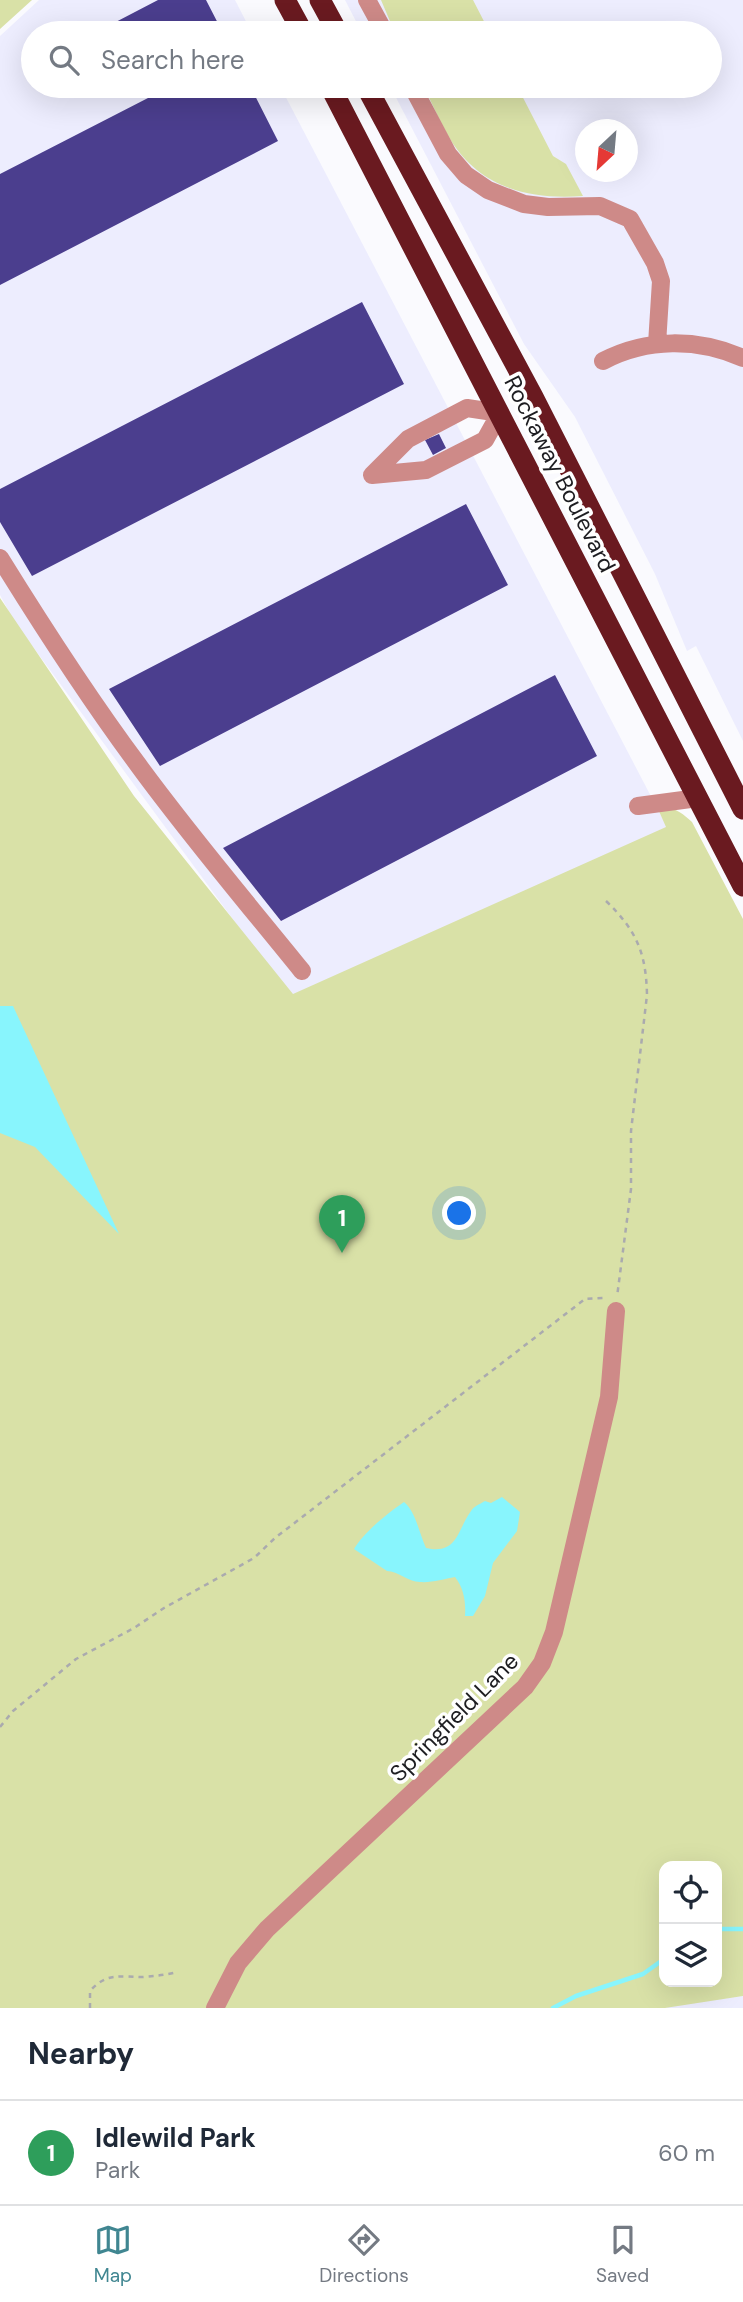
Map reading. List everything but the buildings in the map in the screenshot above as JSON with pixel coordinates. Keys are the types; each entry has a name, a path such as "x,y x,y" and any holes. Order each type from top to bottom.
{"highway":[{"path":"285,0 296,21"},
{"path":"320,0 331,21"},
{"name":"Rockaway Boulevard","path":"336,98 743,886"},
{"name":"Rockaway Boulevard","path":"372,98 510,353 743,809"}],"street":[{"path":"368,0 379,21"},
{"path":"418,98 448,154 466,175 488,190 524,204 548,207 600,206 630,219 655,263 661,281 657,344"},
{"path":"603,361 630,348 657,344 699,345 743,358"},
{"path":"467,408 500,414 485,440 425,470 372,475 408,439 467,408"},
{"path":"0,558 66,663 141,769 302,971"},
{"path":"638,806 698,798"},
{"name":"Springfield Lane","path":"215,2008 237,1963 267,1929 525,1687 542,1663 554,1632 609,1397 616,1311"}],"path":[{"path":"606,901 634,933 641,948 647,995 631,1131 631,1189 616,1311"},
{"path":"0,1727 13,1711 76,1659 254,1559 275,1538 585,1299 604,1298 616,1311"},
{"path":"90,2008 90,1991 97,1982 109,1977 156,1976 177,1972"}],"shaded area":[{"path":"39,0 235,0 246,21 21,21 21,98 286,98 667,827 295,1004 14,621 0,595 0,36"},
{"path":"345,0 743,0 743,741 696,646 687,651 655,574 575,417 524,344 396,98 722,98 722,21 356,21"},
{"path":"743,1996 743,2008 665,2008 675,2005"}],"green space":[{"path":"0,0 32,0 0,29"},
{"path":"381,0 473,0 484,21 390,21"},
{"path":"429,98 523,98 553,156 566,164 583,196 525,193 491,180 462,156"},
{"path":"0,598 134,796 293,994 666,827 658,809 663,808 673,809 692,822 743,919 743,1996 665,2008 0,2008"}],"water":[{"path":"0,1006 13,1006 119,1234 35,1147 0,1133"},
{"path":"502,1497 520,1512 517,1531 493,1563 485,1596 473,1616 465,1616 464,1596 455,1577 416,1582 387,1571 354,1549 370,1530 404,1502 414,1517 426,1548 445,1548 455,1539 474,1508 485,1501 491,1503"}],"waterway":[{"path":"722,1929 743,1929"},
{"path":"553,2008 576,1996 643,1974 659,1963"}],"place":[{"name":"Idlewild Park","path":"342,1253"}]}
